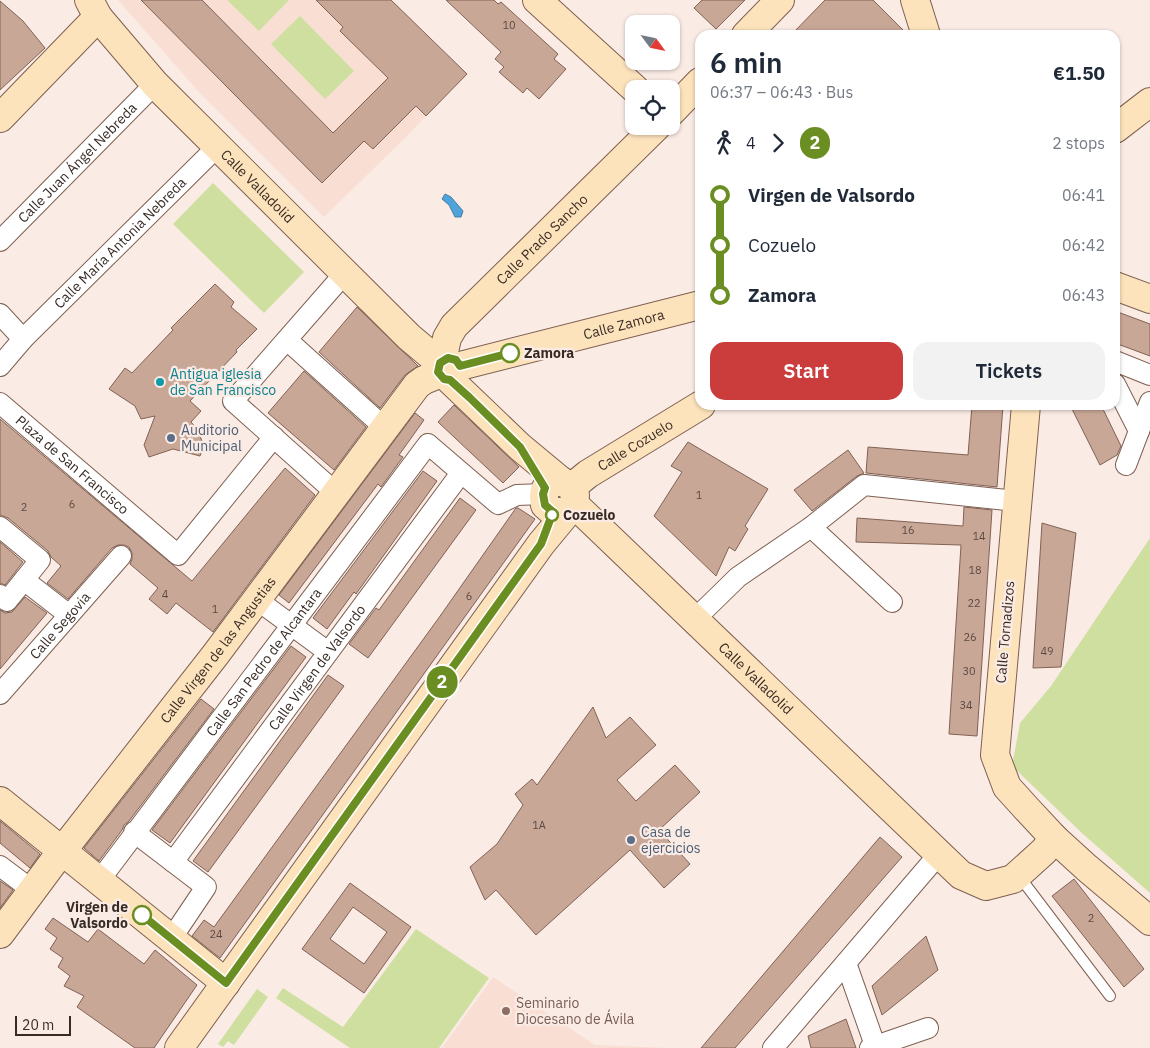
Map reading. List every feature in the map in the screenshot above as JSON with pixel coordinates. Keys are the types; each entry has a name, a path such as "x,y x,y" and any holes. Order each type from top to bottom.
{"street":[{"path":"537,0 625,80"},
{"path":"751,30 780,0"},
{"path":"915,0 924,30"},
{"path":"0,118 93,8"},
{"name":"Calle Valladolid","path":"93,8 155,84 414,342 451,374 520,447 559,497 695,619 961,875 986,886 1013,879 1044,852 1054,838"},
{"name":"Calle Juan Ángel Nebreda","path":"0,240 155,84"},
{"path":"680,103 695,87"},
{"path":"1120,126 1150,102"},
{"name":"Calle Prado Sancho","path":"451,374 447,338 454,326 648,135"},
{"name":"Calle María Antonia Nebreda","path":"0,366 23,339 218,146"},
{"path":"336,493 233,401 345,273"},
{"path":"1120,287 1147,294"},
{"name":"Calle Zamora","path":"451,374 695,306"},
{"path":"0,314 23,339"},
{"path":"287,340 385,428"},
{"path":"1120,364 1150,375"},
{"name":"Calle Virgen de las Angustias","path":"0,934 417,385 424,380 451,374"},
{"path":"1120,394 1139,430"},
{"path":"1126,465 1150,402"},
{"name":"Plaza de San Francisco","path":"0,403 141,531 178,555 274,436"},
{"name":"Calle Cozuelo","path":"179,1048 541,544 559,497 588,474 695,409"},
{"name":"Calle Tornadizos","path":"1025,410 995,756 1007,787 1054,838 1150,921"},
{"name":"Calle San Pedro de Alcantara","path":"99,881 134,832 428,444 461,472"},
{"path":"461,472 498,504 517,495 559,497"},
{"name":"Calle Virgen de Valsordo","path":"173,862 461,472"},
{"path":"695,619 738,577 811,527 864,486 1016,501"},
{"path":"0,527 40,560 7,601 0,595"},
{"path":"811,527 892,602"},
{"name":"Calle Segovia","path":"3,684 69,615 121,556"},
{"path":"24,580 69,615"},
{"path":"256,599 328,652"},
{"path":"0,801 226,983"},
{"path":"134,832 206,887 171,939"},
{"path":"773,1048 939,854"},
{"path":"0,866 32,890"},
{"path":"846,963 874,1047 928,1028"}],"lane":[{"path":"1018,875 1110,996"}],"shaded area":[{"path":"118,0 391,0 467,74 324,217 198,91"},
{"name":"Seminario Diocesano de Ávila","path":"493,977 595,1045 670,1048 442,1048"}],"green space":[{"path":"227,0 289,0 259,31"},
{"path":"300,16 354,71 325,99 271,44"},
{"path":"213,183 304,272 264,313 173,224"},
{"path":"1150,538 1150,893 1083,834 1012,766 1020,723 1051,686"},
{"path":"416,929 489,978 439,1048 350,1048 276,998 283,988 343,1027"},
{"path":"257,989 268,997 234,1045 228,1041 223,1047 218,1044"}],"water":[{"path":"445,194 451,197 463,211 461,217 455,217 449,205 442,199"}],"building":[{"path":"141,0 202,0 333,133 388,78 340,31 343,27 316,0 391,0 467,74 426,116 416,106 373,149 364,141 322,183"},
{"path":"446,0 494,0 498,4 501,2 558,54 554,59 566,69 539,99 527,88 523,93 499,72 504,67 495,59 501,52"},
{"path":"702,0 745,0 716,29 694,8"},
{"path":"825,0 873,0 903,30 796,30"},
{"path":"0,1 23,21 45,48 0,90"},
{"name":"Antigua iglesia de San Francisco","path":"215,284 234,302 231,307 257,329 190,401 201,411 191,422 197,429 204,446 200,456 173,449 149,457 144,445 155,416 141,419 135,406 109,389 125,368 132,373 173,330 171,328"},
{"path":"357,307 418,366 405,375 380,408 319,352"},
{"path":"1120,313 1150,324 1150,356 1120,345"},
{"path":"304,371 366,427 334,470 268,413"},
{"path":"454,405 519,467 503,483 438,422"},
{"path":"972,410 1003,410 997,487 866,473 868,447 968,455"},
{"path":"1072,410 1103,410 1121,446 1117,455 1100,465"},
{"path":"415,413 424,420 399,455 403,457 381,487 378,484 289,603 279,595"},
{"path":"0,419 192,581 285,468 315,495 213,632 176,603 167,614 149,599 158,588 130,564 132,553 129,547 124,545 112,548 68,599 47,583 61,566 51,557 48,551 8,518 0,515"},
{"path":"688,442 768,489 745,526 748,529 735,551 729,547 716,576 654,516 682,472 671,466"},
{"path":"848,450 864,473 857,476 812,511 794,490"},
{"path":"423,471 437,481 356,594 354,592 327,629 313,618"},
{"path":"460,498 476,510 368,658 349,644 376,608 379,610"},
{"path":"964,507 992,510 977,736 949,734 961,545 856,542 857,518 963,526"},
{"path":"516,508 535,519 220,958 192,936 204,920 214,927 438,619"},
{"path":"1042,523 1076,533 1061,667 1033,668"},
{"path":"0,542 23,562 5,585 0,583"},
{"path":"25,597 47,613 0,669 0,610 5,613 12,612"},
{"path":"291,646 306,657 170,843 152,830"},
{"path":"328,675 344,686 208,872 193,861"},
{"path":"201,699 214,709 124,825 99,861 84,848"},
{"path":"593,707 606,738 630,717 656,745 617,780 636,801 675,765 700,792 659,830 690,864 664,888 630,850 536,935 496,890 485,900 470,867 497,844 523,805 515,794 532,779 537,785"},
{"path":"0,821 40,854 30,868 0,843"},
{"path":"880,837 902,857 735,1048 701,1048"},
{"path":"1074,879 1144,969 1124,987 1052,896"},
{"path":"0,881 13,890 0,908"},
{"path":"350,883 411,927 364,993 302,949","holes":["353,907 387,932 364,964 330,939"]},
{"path":"53,918 88,942 98,929 144,964 155,950 197,985 154,1048 135,1048 77,1007 84,996 64,986 70,976 58,967 63,958 50,949 57,938 45,929"},
{"path":"926,936 938,970 882,1015 872,986"},
{"path":"846,1019 856,1048 811,1048 808,1036"}],"bus line":[{"name":"2","path":"142,915 226,983 541,544 553,512 545,505 543,494 545,488 520,447 470,398 450,380 444,379 438,372 440,363 448,358 456,360 460,366 510,353"}],"place":[{"name":"Zamora","path":"510,353"},
{"name":"Antigua iglesia de San Francisco","path":"160,382"},
{"name":"Auditorio Municipal","path":"171,438"},
{"name":"Cozuelo","path":"552,515"},
{"name":"Casa de ejercicios","path":"631,840"},
{"name":"Virgen de Valsordo","path":"142,915"},
{"name":"Seminario Diocesano de Ávila","path":"506,1011"}]}
